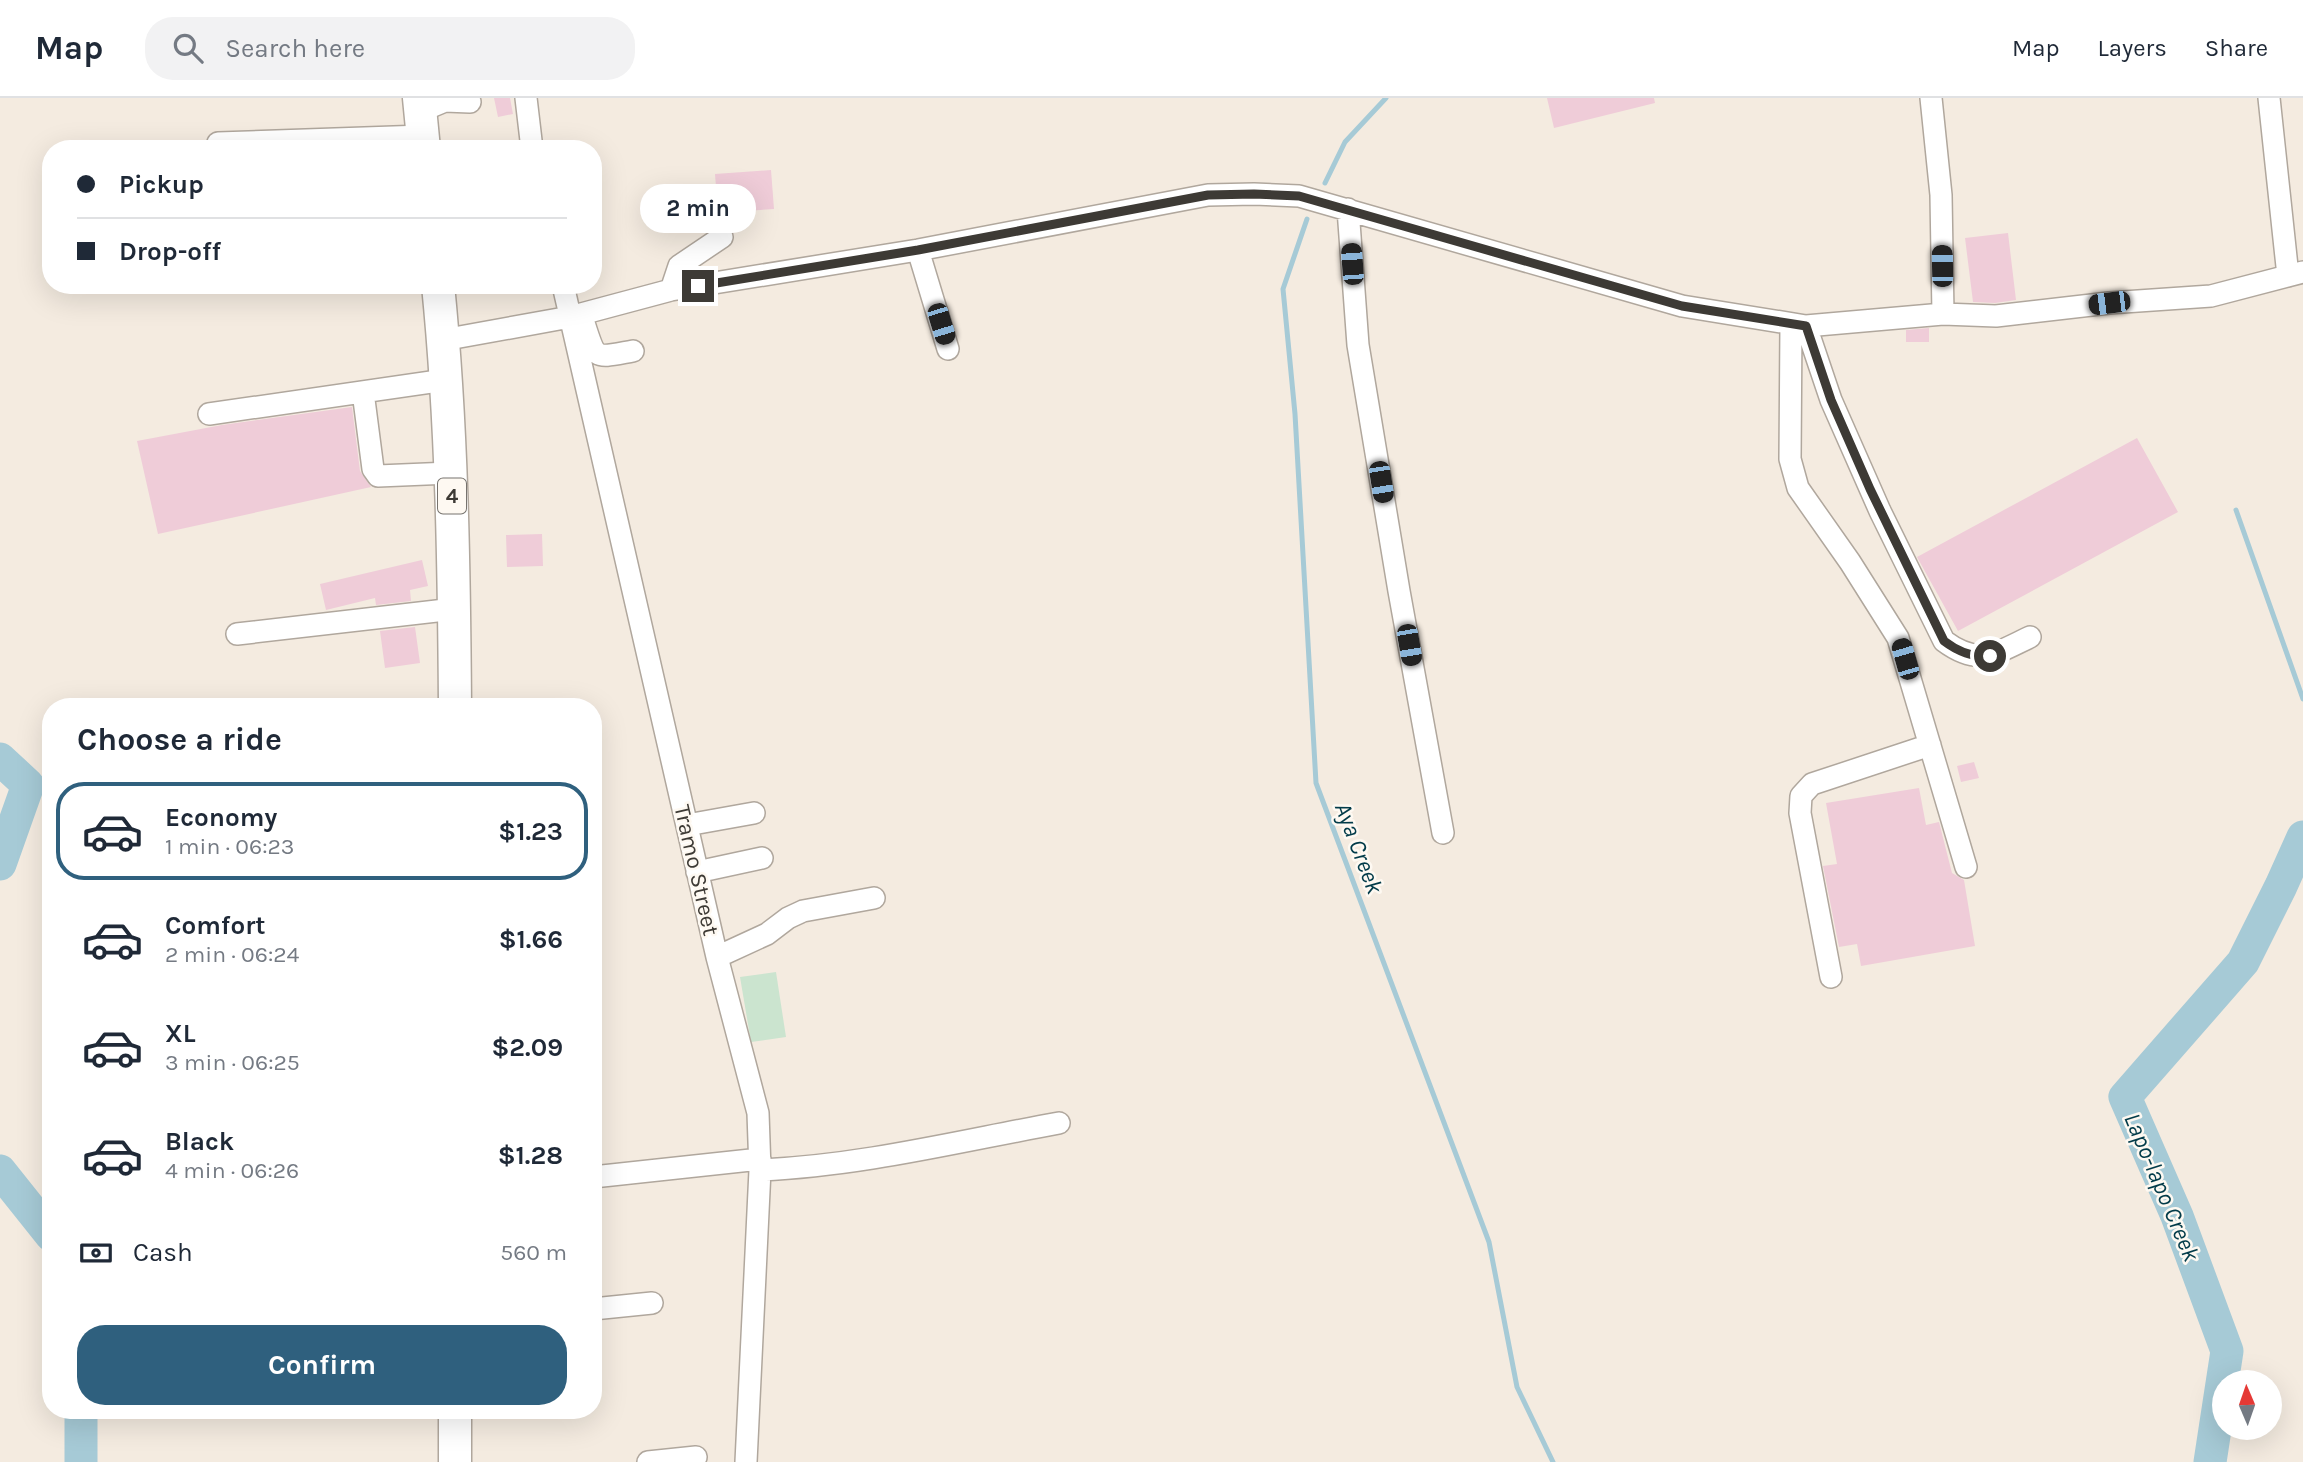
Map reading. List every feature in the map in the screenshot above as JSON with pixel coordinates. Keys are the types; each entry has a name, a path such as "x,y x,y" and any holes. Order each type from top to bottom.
{"highway":[{"name":"4","path":"439,294 450,473 455,698"},
{"path":"454,1462 455,1419"}],"street":[{"path":"526,98 531,140"},
{"path":"1931,98 1941,195 1943,314"},
{"path":"443,340 576,316 671,290 918,250 1208,195 1299,196 1682,306 1799,325 1943,314 1996,316 2109,303 2210,296 2295,274 2269,98"},
{"path":"250,140 422,124 445,102 470,102"},
{"path":"1348,209 1358,345 1443,833"},
{"path":"671,290 679,266 722,237"},
{"path":"918,250 948,349"},
{"name":"Tramo Street","path":"567,294 576,316 697,872 758,1113 760,1164 747,1462"},
{"path":"576,316 593,351 598,355 633,351"},
{"path":"1799,325 1880,511 1944,641 1952,647 1979,657 1990,656 2030,637"},
{"path":"1799,325 1790,459 1798,488 1850,562 1898,638 1966,867"},
{"path":"209,414 445,380"},
{"path":"363,392 373,469 378,476 450,473"},
{"path":"237,634 454,609"},
{"path":"1831,977 1800,813 1801,796 1812,784 1930,746"},
{"path":"687,824 754,813"},
{"path":"697,872 762,858"},
{"path":"717,957 803,911 874,898"},
{"path":"602,1176 760,1164 799,1168 864,1159 1059,1123"},
{"path":"602,1308 652,1303"},
{"path":"648,1462 696,1457"}],"green space":[{"path":"776,972 786,1037 751,1042 740,977"}],"building":[{"path":"494,98 510,98 513,114 498,117"},
{"path":"1547,98 1654,98 1655,103 1554,128"},
{"path":"771,170 774,209 718,213 715,174"},
{"path":"2008,233 2016,300 1973,302 1965,238"},
{"path":"1929,328 1929,342 1906,342 1906,330"},
{"path":"352,407 360,471 371,487 158,534 137,441 222,425"},
{"path":"2137,438 2178,512 1958,631 1917,557"},
{"path":"542,534 543,566 507,567 506,535"},
{"path":"422,560 428,586 410,590 411,601 376,605 375,598 326,610 320,584"},
{"path":"415,627 420,663 385,668 380,631"},
{"path":"1974,762 1979,778 1961,782 1957,766"},
{"path":"1919,788 1926,825 1939,822 1952,873 1964,880 1975,946 1861,966 1857,944 1839,947 1823,866 1837,864 1826,803"}],"waterway":[{"name":"Aya Creek","path":"1325,183 1345,142 1386,98"},
{"name":"Aya Creek","path":"1307,219 1283,289 1295,414 1316,783 1489,1242 1517,1387 1553,1462"},
{"name":"Lapo-lapo Creek","path":"2236,510 2303,699"},
{"path":"0,759 28,785 0,864"},
{"name":"Lapo-lapo Creek","path":"2210,1462 2227,1351 2177,1216 2125,1097 2243,962 2303,837"},
{"path":"0,1171 42,1224"},
{"path":"81,1419 81,1462"}],"route":[{"path":"698,286 918,250 1208,195 1254,194 1299,196 1682,306 1806,326 1831,400 1880,511 1944,641 1952,647 1979,657 1990,656"}]}
